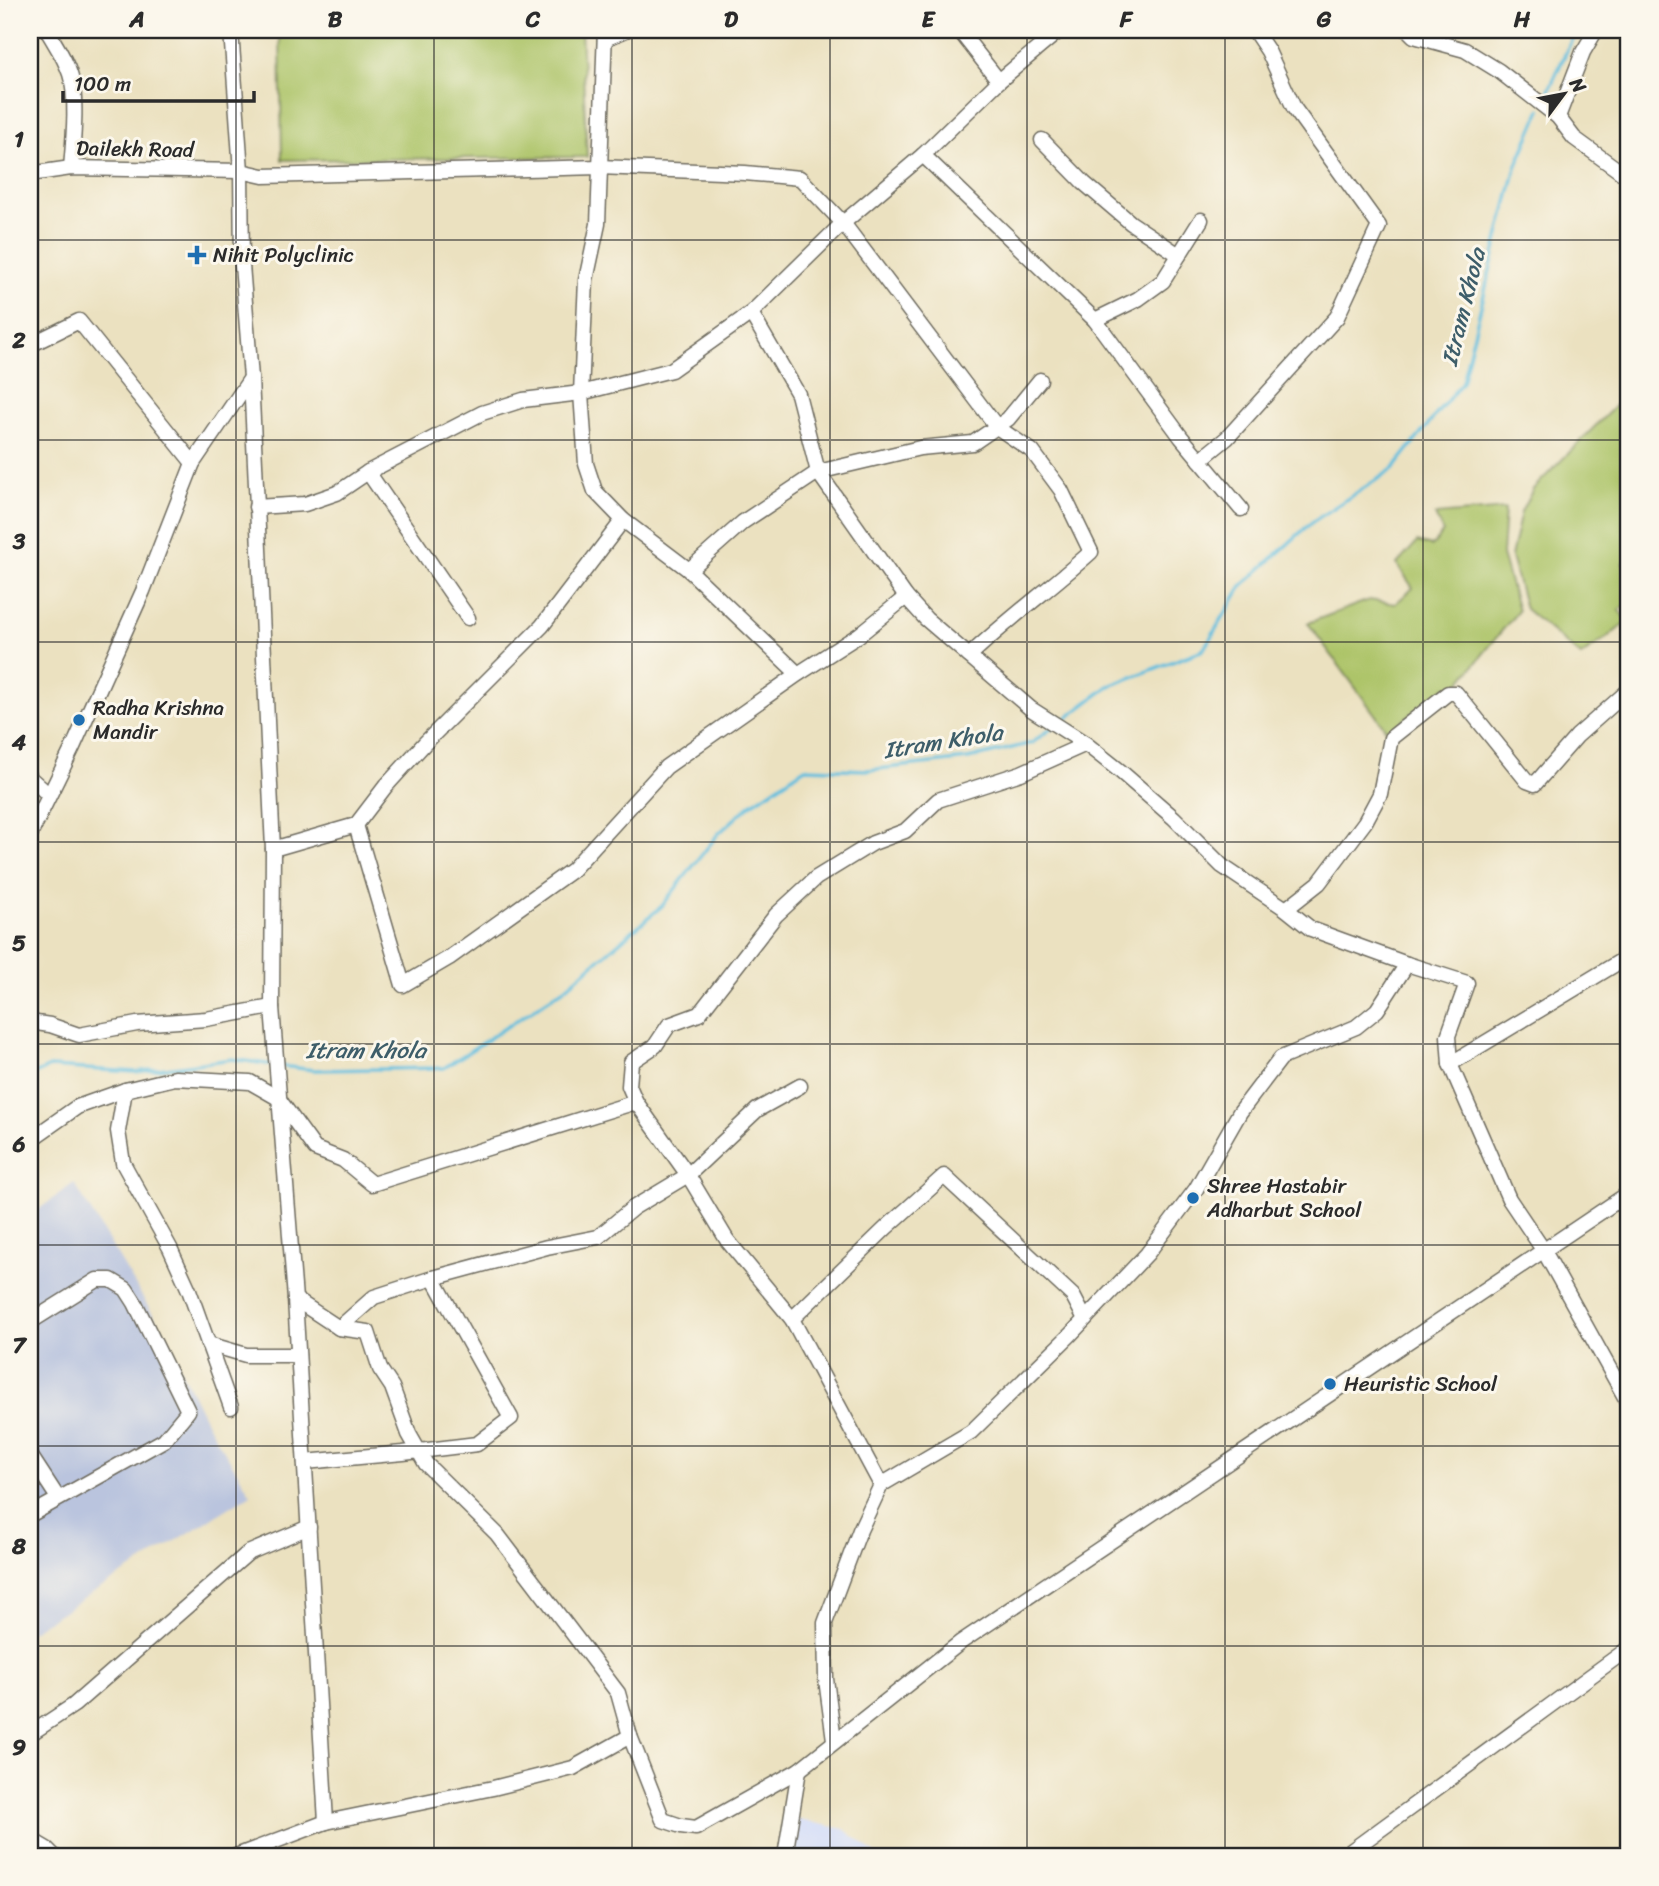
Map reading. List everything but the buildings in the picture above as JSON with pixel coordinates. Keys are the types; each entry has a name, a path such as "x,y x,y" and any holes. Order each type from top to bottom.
{"street":[{"path":"47,30 72,78 74,125 71,168"},
{"path":"231,30 241,171 242,265 251,378 273,849 272,1007 295,1299 326,1822"},
{"path":"626,30 605,34 598,167 598,225 586,280 580,394 586,464 595,491 623,520 689,570 798,674"},
{"path":"959,30 999,81"},
{"path":"256,507 305,504 337,493 368,472 482,413 523,400 580,394 671,370 751,313 843,223 923,155 999,81 1060,30"},
{"path":"1200,460 1227,438 1337,317 1379,226 1294,108 1268,51 1254,30"},
{"path":"1408,30 1414,36 1465,50 1521,85 1558,117 1574,138 1629,178"},
{"path":"1558,117 1583,52 1596,30"},
{"path":"1042,139 1084,183 1131,223 1180,254"},
{"path":"923,155 1095,320 1200,460 1241,509"},
{"path":"1617,169 1629,158"},
{"name":"Dailekh Road","path":"30,174 71,168 241,171 263,177 598,167 800,178 843,223 997,427 1032,450 1061,490 1091,552 1048,591 1006,621 969,656"},
{"path":"1095,320 1139,299 1163,281 1201,220"},
{"path":"751,313 798,394 818,472 906,597 969,656 1031,709 1086,744 1174,818 1222,866 1311,929 1467,983 1448,1035 1450,1064 1509,1199 1544,1251 1628,1397"},
{"path":"30,345 79,321 193,463"},
{"path":"30,835 138,603 193,463 251,378"},
{"path":"689,570 743,522 818,472 920,448 973,443 1008,419 1040,380"},
{"path":"368,472 468,618"},
{"path":"273,849 356,825 425,743 542,626 623,520"},
{"path":"356,825 403,985 449,958 572,870 666,767 798,674 859,635 906,597"},
{"path":"1286,909 1319,883 1364,822 1380,794 1391,738 1448,692 1456,693 1527,781 1535,784 1577,736 1629,690"},
{"path":"881,1485 792,1319 727,1240 688,1175 636,1102 629,1086 631,1062 655,1046 668,1026 699,1014 776,915 816,878 873,843 905,831 938,800 1021,772 1086,744"},
{"path":"30,779 48,795"},
{"path":"1450,1064 1629,956"},
{"path":"834,1740 826,1678 825,1623 860,1530 881,1485 971,1432 1085,1319 1147,1254 1196,1189 1240,1112 1281,1058 1356,1027 1377,1010 1406,964"},
{"path":"30,1022 50,1025 79,1035 137,1024 206,1019 272,1007"},
{"path":"30,1140 76,1107 125,1090 175,1078 250,1082 277,1093 315,1149 343,1160 372,1184 636,1102"},
{"path":"339,1328 374,1297 547,1247 598,1237 633,1208 688,1175 757,1110 800,1086"},
{"path":"125,1090 118,1131 123,1163 180,1269 232,1407"},
{"path":"792,1319 944,1176 1073,1296 1085,1319"},
{"path":"295,1299 339,1328 369,1332 380,1369 392,1387 410,1434 426,1464 497,1534 618,1693 630,1736 663,1820 696,1828 799,1770 961,1642 1629,1193"},
{"path":"305,1462 477,1444 511,1418 433,1278"},
{"path":"30,1322 97,1280 111,1280 125,1289 135,1303 188,1411 164,1440 30,1515"},
{"path":"208,1345 246,1355 298,1355"},
{"path":"30,1455 58,1498"},
{"path":"30,1734 74,1705 248,1553 309,1527"},
{"path":"1344,1856 1629,1648"},
{"path":"236,1856 326,1822 493,1788 573,1768 630,1736"},
{"path":"785,1856 799,1770"},
{"path":"30,1839 54,1856"}],"shaded area":[{"path":"74,1183 155,1318 208,1425 251,1494 30,1632 30,1216"},
{"path":"794,1819 844,1829 878,1856 787,1856"}],"green space":[{"path":"280,30 581,30 587,157 282,160"},
{"path":"1625,396 1629,400 1629,559 1623,563 1629,573 1629,603 1619,610 1628,622 1581,656 1525,609 1511,557 1521,512 1533,489"},
{"path":"1505,509 1502,555 1518,611 1458,685 1445,688 1388,732 1308,623 1369,600 1395,604 1413,588 1397,564 1417,542 1432,546 1443,532 1435,515"}],"waterway":[{"name":"Itram Khola","path":"1544,101 1576,30"},
{"name":"Itram Khola","path":"1060,723 1109,686 1203,650 1242,586 1312,522 1393,469 1462,382 1516,167 1541,109"},
{"name":"Itram Khola","path":"281,1066 314,1070 444,1068 564,989 662,906 718,834 750,805 805,768 869,770 968,759 1032,743 1053,727"},
{"name":"Itram Khola","path":"30,1076 50,1067 136,1072 232,1059 274,1065"}],"place":[{"name":"Nihit Polyclinic","path":"197,255"},
{"name":"Radha Krishna Mandir","path":"79,720"},
{"name":"Shree Hastabir Adharbut School","path":"1193,1198"},
{"name":"Heuristic School","path":"1330,1384"}]}
